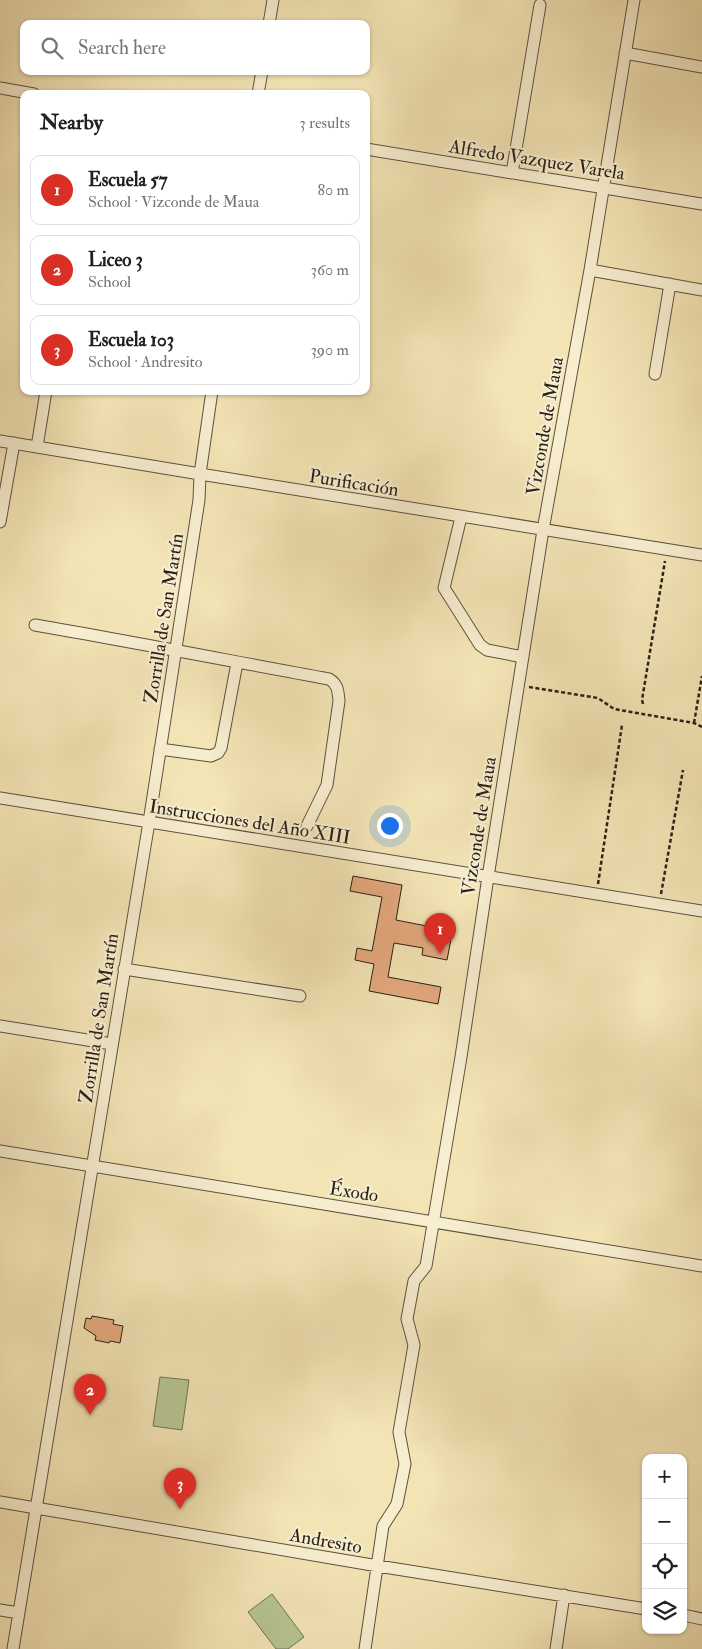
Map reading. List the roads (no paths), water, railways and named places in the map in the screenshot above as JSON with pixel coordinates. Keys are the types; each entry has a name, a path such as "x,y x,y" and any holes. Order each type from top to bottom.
{"street":[{"path":"270,20 273,0"},
{"name":"Vizconde de Maua","path":"365,1649 383,1526 398,1504 405,1464 399,1432 414,1345 407,1319 414,1281 426,1266 461,1057 543,530 590,270 634,0"},
{"path":"512,173 540,5"},
{"path":"625,53 702,67"},
{"path":"259,90 261,75"},
{"path":"0,88 20,92"},
{"name":"Alfredo Vazquez Varela","path":"370,150 702,204"},
{"path":"590,270 702,290"},
{"path":"655,374 670,284"},
{"path":"36,446 45,395"},
{"name":"Zorrilla de San Martín","path":"13,1649 149,822 199,500 200,474 211,395"},
{"name":"Purificación","path":"0,440 460,517 702,555"},
{"path":"0,522 14,443"},
{"path":"460,517 444,588 480,644 487,650 523,657"},
{"path":"36,625 329,679 337,687 339,701 327,785 307,826"},
{"path":"160,749 211,756 218,753 222,748 237,662"},
{"name":"Instrucciones del Año XIII","path":"0,798 702,911"},
{"path":"124,969 300,996"},
{"path":"0,1026 112,1044"},
{"name":"Éxodo","path":"0,1151 702,1266"},
{"name":"Andresito","path":"0,1502 642,1608"},
{"path":"556,1649 564,1595"},
{"path":"0,1610 19,1613"},
{"path":"687,1616 702,1619"}],"place":[{"name":"Escuela 57","path":"440,954"},
{"name":"Liceo 3","path":"90,1415"},
{"name":"Escuela 103","path":"180,1509"}]}
